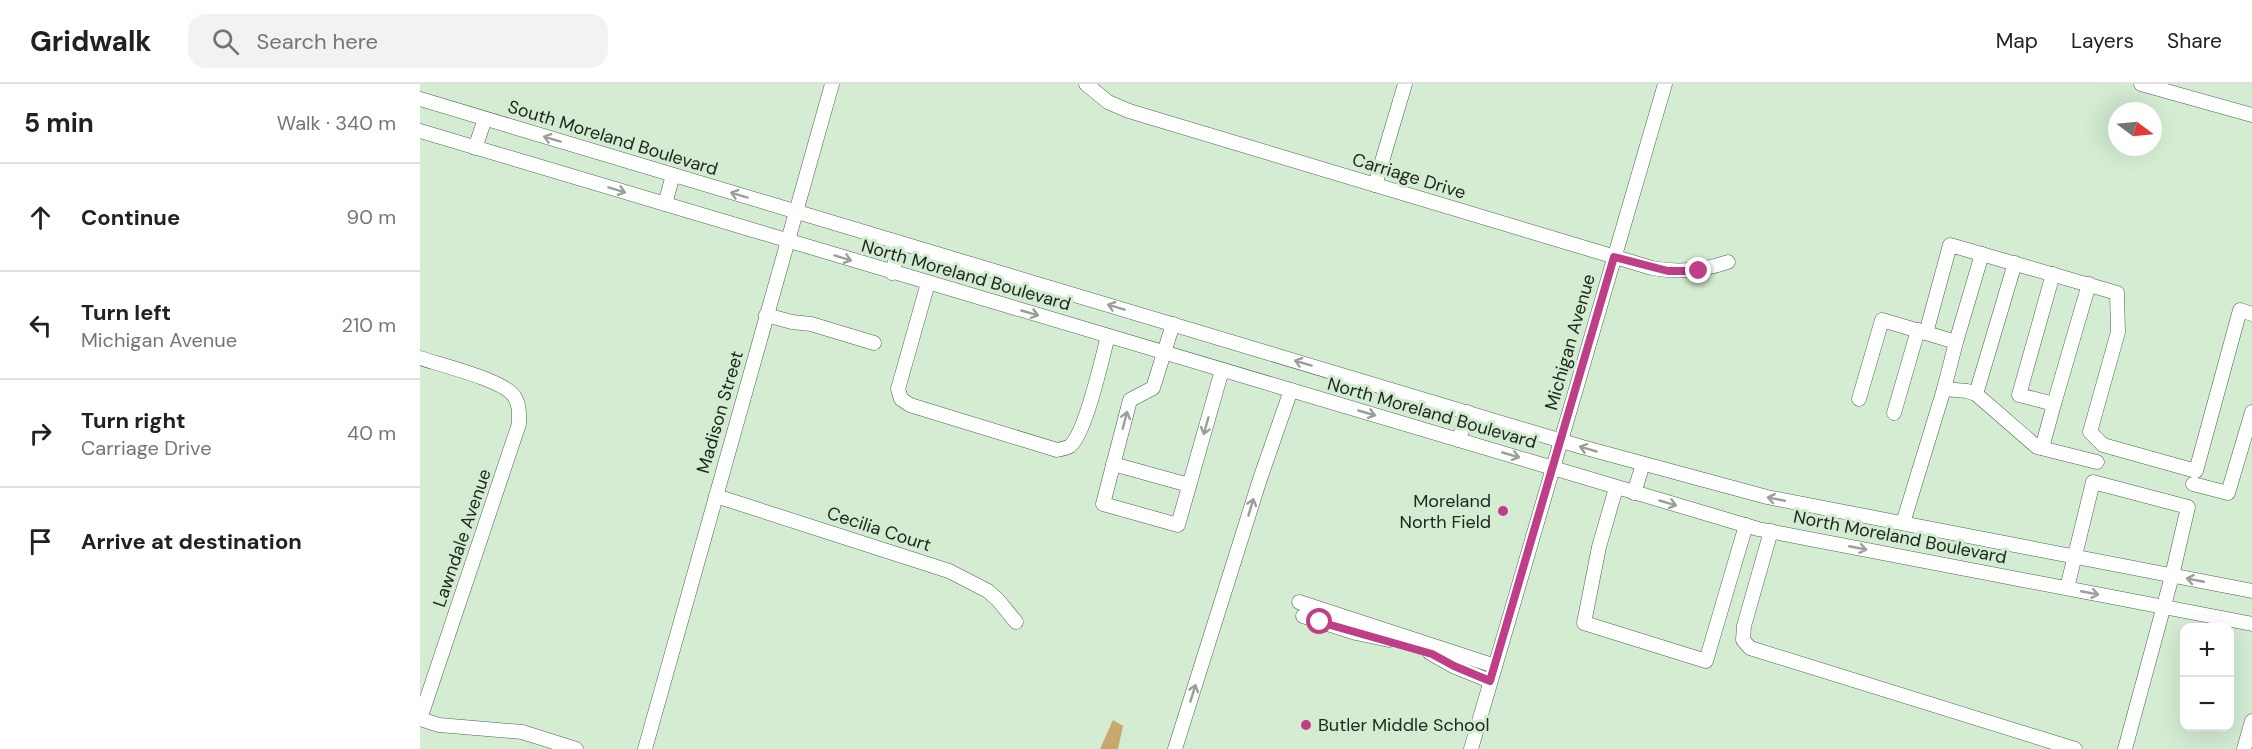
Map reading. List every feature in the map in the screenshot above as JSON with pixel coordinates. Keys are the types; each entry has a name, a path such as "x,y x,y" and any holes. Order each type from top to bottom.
{"street":[{"name":"Madison Street","path":"645,749 832,84"},
{"name":"Carriage Drive","path":"1086,84 1108,102 1129,111 1614,257 1668,271 1699,271 1728,262"},
{"path":"1375,185 1405,84"},
{"name":"Michigan Avenue","path":"1471,749 1665,84"},
{"path":"2141,84 2252,116"},
{"name":"South Moreland Boulevard","path":"420,99 795,213"},
{"path":"475,148 485,119"},
{"path":"420,131 787,241"},
{"path":"665,204 673,175"},
{"name":"North Moreland Boulevard","path":"795,213 1560,440 1767,497 2252,591"},
{"name":"North Moreland Boulevard","path":"787,241 1634,494 1746,525 2252,624"},
{"path":"892,273 900,243"},
{"path":"1894,413 1950,245 2118,293 2118,332 2090,432 2103,445 2195,478 2228,493 2252,412"},
{"path":"1903,523 1982,254"},
{"path":"1976,394 2015,263"},
{"path":"2054,274 2019,395 2054,404"},
{"path":"928,283 898,389 901,399 910,405 1057,450 1069,447 1076,439 1083,423 1108,336"},
{"path":"2042,448 2089,284"},
{"path":"2125,749 2240,310 2252,314"},
{"path":"766,315 810,324 874,343"},
{"path":"1859,399 1882,320 1956,342"},
{"path":"1173,324 1153,388 1130,400 1103,504 1178,525 1222,370"},
{"name":"Lawndale Avenue","path":"420,358 509,390 517,402 519,424 420,719"},
{"path":"1944,389 1967,390 1976,394 2037,447 2097,462"},
{"path":"1175,749 1260,479 1291,390"},
{"path":"1459,440 1467,412"},
{"path":"2067,588 2103,445"},
{"path":"1113,464 1190,485"},
{"path":"1634,494 1643,464"},
{"path":"2093,482 2188,507"},
{"path":"1616,488 1599,547 1584,623 1706,661 1746,525"},
{"name":"Cecilia Court","path":"716,496 949,571 988,591 1016,621"},
{"path":"1771,531 1744,626 1743,640 1750,648 2075,749"},
{"path":"1490,681 1432,654 1301,609 1495,666"},
{"path":"420,719 439,725 522,732 576,749"},
{"path":"2244,749 2252,721"}],"shaded area":[{"path":"1113,720 1123,726 1118,749 1100,749"}],"place":[{"name":"Moreland North Field","path":"1503,511"},
{"name":"Butler Middle School","path":"1306,725"}],"route":[{"path":"1320,622 1356,633 1392,640 1443,658 1454,666 1490,681 1614,257 1668,271 1699,271"}]}
